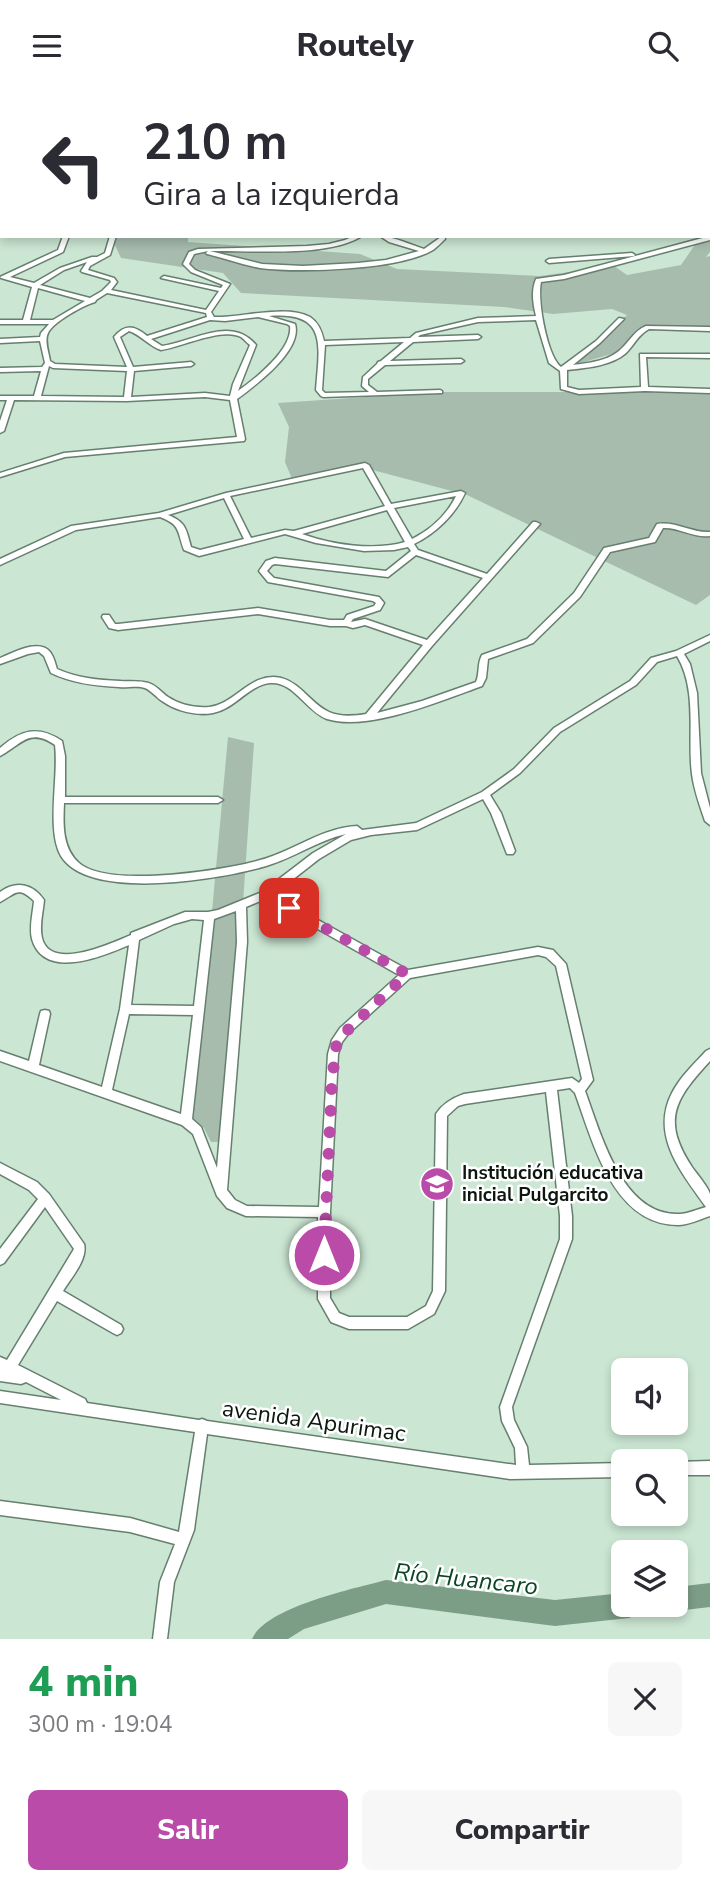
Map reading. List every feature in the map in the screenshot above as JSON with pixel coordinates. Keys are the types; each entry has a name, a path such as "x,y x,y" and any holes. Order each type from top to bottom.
{"street":[{"path":"1,278 61,251 65,238"},
{"path":"0,321 52,322 107,291 114,282 112,279 84,271 87,265 108,254 112,238"},
{"path":"146,338 209,315 223,290 226,282 189,268 187,260 191,253 211,249 289,248 342,243 354,238"},
{"path":"386,238 429,252"},
{"path":"191,253 213,254 262,266 349,267 429,252 443,238"},
{"path":"710,238 574,274 538,280 535,309 552,363 564,369 614,357 624,350 643,328 710,329"},
{"path":"660,250 710,245"},
{"path":"549,261 646,254"},
{"path":"26,321 36,285 73,264 88,259 99,260"},
{"path":"1,278 93,301"},
{"path":"164,278 223,290"},
{"path":"107,291 209,315 218,320 279,313 307,318 323,343 320,393 332,396 440,392"},
{"path":"0,398 127,399 205,395 233,398 256,382 295,333 289,323 256,316"},
{"path":"376,393 363,382 380,363 418,334 478,320 539,318"},
{"path":"621,319 598,342 564,369 562,388 710,391"},
{"path":"37,398 46,365 42,339 52,322"},
{"path":"0,475 64,455 241,439 233,398 235,384 253,345 250,340 234,334 212,334 161,348 154,347 142,332 133,330 118,335 131,369 127,399"},
{"path":"323,343 478,337"},
{"path":"0,341 42,339"},
{"path":"645,389 642,355 710,356"},
{"path":"380,363 461,361"},
{"path":"0,370 46,365 60,368 131,369 191,364"},
{"path":"0,431 10,408 11,398"},
{"path":"0,562 74,528 160,515 226,495 365,465 413,549"},
{"path":"160,515 181,524 187,548 199,553 272,533 296,533 390,507 461,493 454,510 424,537 392,572 383,574 275,561 264,568 264,574 271,580 379,600 377,608 350,617 346,623"},
{"path":"226,495 250,541"},
{"path":"369,716 536,524"},
{"path":"0,661 33,649 42,650 48,654 54,671 62,676 116,684 145,685 173,704 203,711 214,710 233,702 257,684 278,680 330,716 369,716 417,705 479,684 483,677 482,662 485,657 530,641 577,595 607,550 652,540 660,526 668,524 698,536 710,534"},
{"path":"296,533 313,540 381,549 413,549 489,577"},
{"path":"106,617 112,626 118,627 258,611 330,623 353,625 365,622 429,644"},
{"path":"0,898 5,891 15,888 33,892 39,900 37,939 52,956 65,958 96,955 184,916 209,916 241,905 265,895 316,856 348,837 371,831 416,826 485,794 517,771 557,730 633,683 654,660 679,653 710,638"},
{"path":"679,653 686,668 693,704 696,775 710,821"},
{"path":"0,753 23,734 34,733 54,740 60,748 59,800 64,852 72,866 89,874 178,878 216,874 268,862 337,832 352,829 371,831"},
{"path":"485,794 496,813 510,851"},
{"path":"59,800 218,800"},
{"path":"265,895 407,974"},
{"path":"221,1192 242,943 241,905"},
{"path":"186,1121 209,916"},
{"path":"106,1091 125,1009 135,936"},
{"path":"579,1090 588,1080 561,964 556,957 538,951 407,974 337,1040 334,1054 324,1212 324,1299 335,1318 349,1324 408,1323 430,1311 439,1291 442,1114 454,1103 464,1099 572,1083 579,1090 611,1173 627,1198 655,1216 681,1220 710,1211"},
{"path":"125,1009 198,1011"},
{"path":"33,1066 45,1014"},
{"path":"710,1054 677,1092 667,1114 667,1127 681,1162 710,1203"},
{"path":"0,1056 186,1121 197,1131 221,1192 230,1205 246,1211 324,1212"},
{"path":"523,1471 522,1447 508,1421 506,1407 566,1239 566,1216 551,1086"},
{"path":"0,1168 33,1186 45,1198 80,1248 79,1254 3,1369 91,1408"},
{"path":"0,1259 45,1198"},
{"path":"54,1292 117,1329"},
{"name":"avenida Apurimac","path":"1,1401 91,1408 510,1472 611,1470"},
{"path":"160,1639 167,1582 187,1530 202,1425"},
{"path":"688,1469 710,1468"},
{"path":"0,1508 130,1525 183,1540"}],"green space":[{"path":"115,238 188,238 188,242 360,254 397,269 540,276 614,266 627,275 681,265 700,238 710,238 710,252 706,257 710,256 710,328 641,327 615,353 577,364 627,315 612,309 553,314 504,307 241,293 223,273 121,258 114,243"},
{"path":"440,392 710,392 710,595 696,605 467,495 365,468 292,479 285,462 289,427 278,403"},
{"path":"228,737 254,743 243,903 220,1142 211,1142 204,1128 193,1119"}],"waterway":[{"name":"Río Huancaro","path":"265,1639 298,1618 386,1592 555,1613 611,1607"},
{"name":"Río Huancaro","path":"688,1598 710,1595"}],"place":[{"name":"Institución educativa inicial Pulgarcito","path":"437,1184"}],"route":[{"path":"289,908 407,974 337,1040 324,1212 324,1255"}]}
